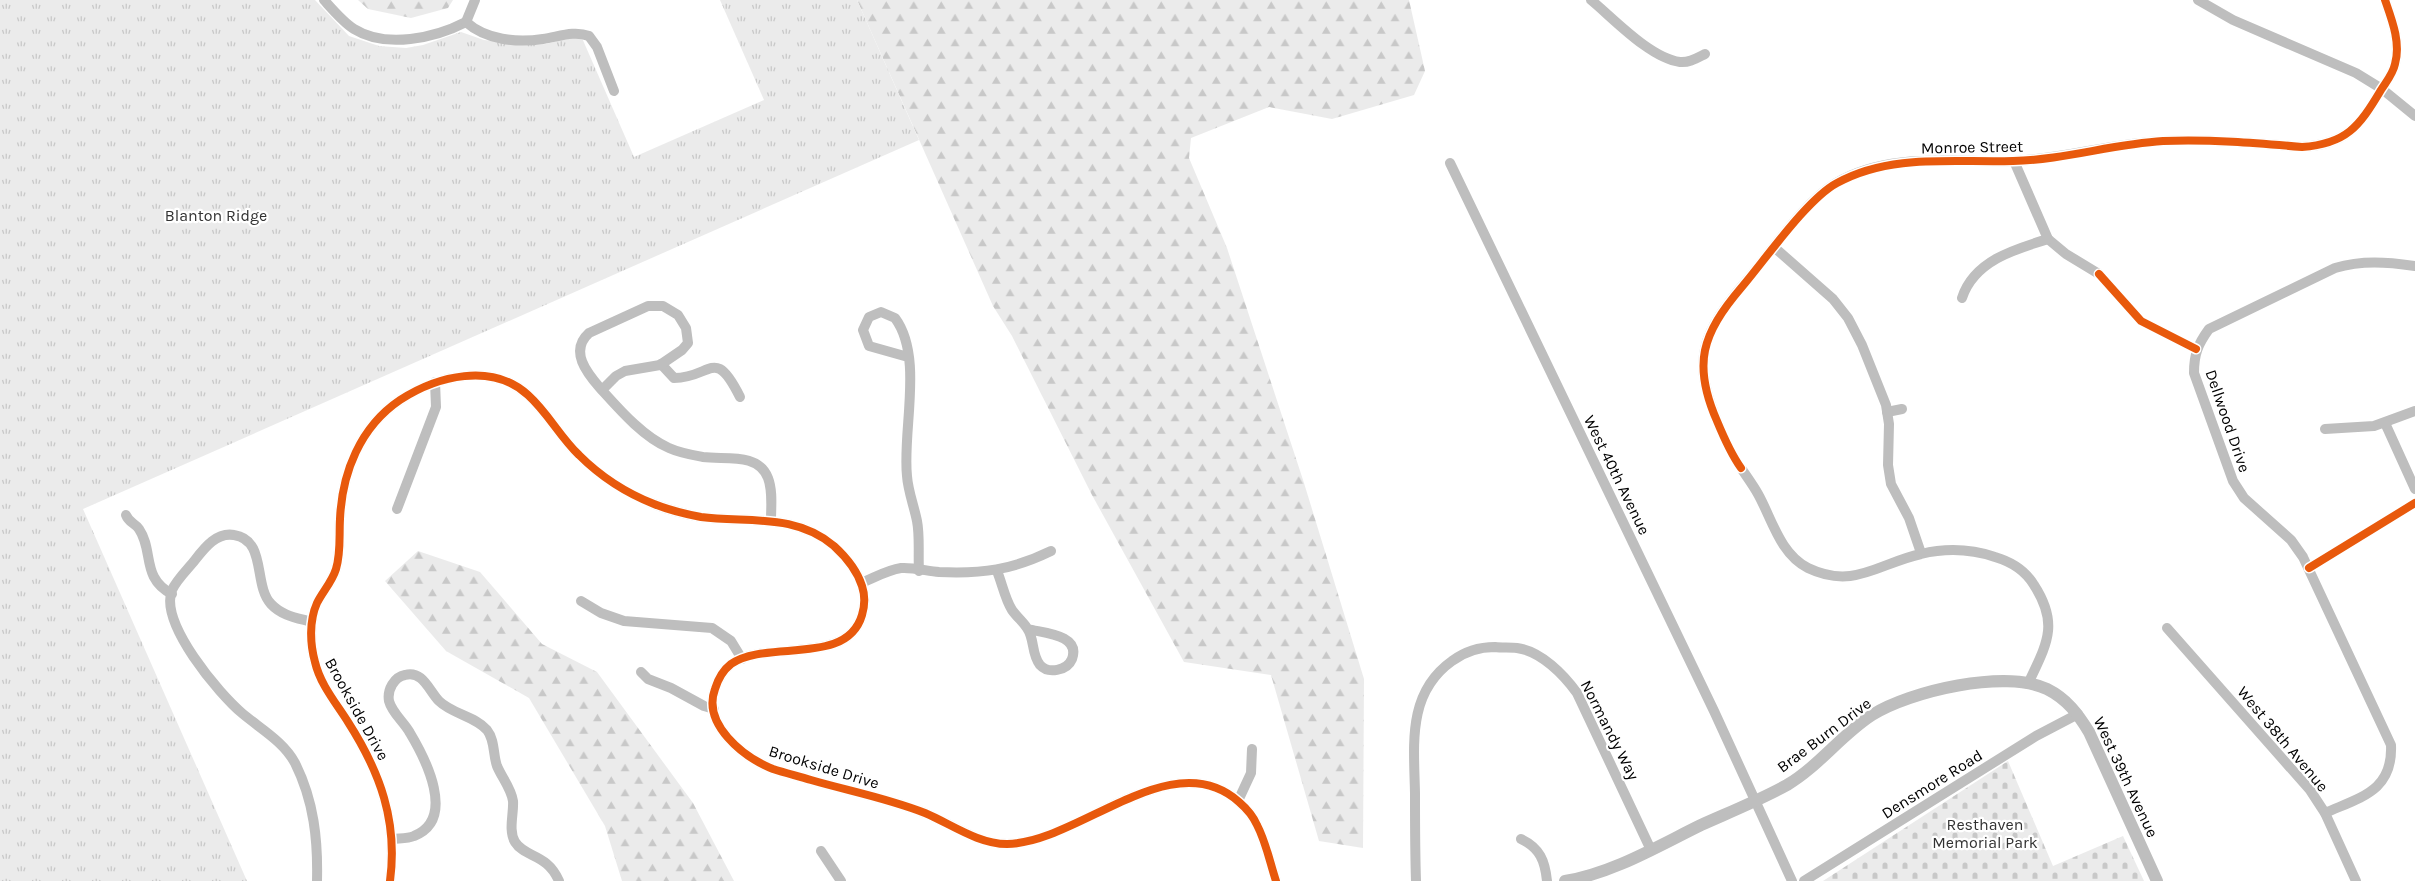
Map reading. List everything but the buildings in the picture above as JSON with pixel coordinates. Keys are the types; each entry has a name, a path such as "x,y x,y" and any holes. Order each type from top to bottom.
{"street":[{"path":"324,0 354,29 377,37 400,39 429,37 466,22 475,0"},
{"path":"1592,0 1649,48 1671,60 1687,62 1705,54"},
{"path":"2198,0 2233,20 2356,73 2382,89 2415,116"},
{"name":"Monroe Street","path":"1720,428 1704,384 1703,355 1711,328 1724,307 1774,248 1820,196 1836,183 1866,171 1902,163 1935,160 2014,161 2163,141 2302,147 2322,146 2347,134 2360,123 2382,89 2395,64 2397,50 2395,34 2385,0"},
{"path":"466,22 480,33 511,40 543,39 576,33 589,36 597,48 614,91"},
{"name":"Monroe Street","path":"2014,161 2048,239"},
{"name":"West 40th Avenue","path":"1450,163 1755,800"},
{"path":"1962,298 1973,277 1991,262 2024,247 2048,239 2066,254 2099,274"},
{"path":"1774,248 1833,299 1848,318 1876,378 1887,412 1889,424 1888,465 1891,484 1909,518 1921,554"},
{"name":"Dellwood Drive","path":"2325,813 2374,790 2387,776 2392,761 2391,745 2304,557 2291,540 2244,498 2233,482 2194,373 2194,357 2199,342 2209,329 2335,268 2355,262 2386,262 2415,266"},
{"path":"602,390 616,376 625,371 661,364 685,347 688,343 688,333 684,323 672,310 658,305 648,306 592,330 583,340 580,351 582,364 602,390 645,431 670,448 703,457 742,459 760,466 770,484 771,520"},
{"path":"908,357 869,346 863,330 869,317 881,312 895,318 904,337 908,357 910,393 906,475 917,522 919,570"},
{"path":"661,364 674,378 710,368 721,369 730,377 740,397"},
{"name":"Brookside Drive","path":"390,881 392,839 387,804 376,773 362,744 316,667 312,641 312,622 317,603 328,588 337,566 340,512 354,452 370,429 394,404 435,382 457,376 472,375 500,379 516,386 536,402 563,438 592,467 627,491 654,504 697,516 771,520 796,525 825,539 848,561 864,593 864,609 861,621 850,635 819,647 750,656 733,662 719,676 711,699 718,724 731,743 768,767 869,794 924,813 973,836 999,844 1021,843 1044,836 1142,794 1179,783 1192,782 1213,786 1238,801 1258,825 1276,881"},
{"path":"397,509 436,406 435,382"},
{"path":"1887,412 1902,409"},
{"path":"2325,429 2368,427 2385,424 2415,411"},
{"path":"2385,424 2415,489"},
{"path":"1741,468 1758,493 1781,542 1792,556 1806,567 1835,577 1856,576 1921,554 1953,549 1982,552 2012,562 2030,578 2042,598 2048,618 2048,642 2028,684"},
{"path":"126,515 128,520 140,530 158,584 172,594"},
{"path":"312,622 285,614 270,604 263,590 252,545 233,534 222,535 212,541 185,572 172,594 172,610 178,627 207,676 234,707 284,747 295,764 316,829 317,881"},
{"path":"861,584 887,571 902,568 951,572 997,570 1025,564 1051,551"},
{"path":"997,570 1011,608 1028,629 1034,652 1041,666 1047,670 1054,671 1063,668 1071,661 1073,653 1069,642 1063,637 1028,629"},
{"path":"581,601 600,613 624,621 712,628 730,641 742,659"},
{"name":"West 38th Avenue","path":"2167,628 2310,790 2325,813 2356,881"},
{"name":"Normandy Way","path":"1416,881 1414,742 1417,711 1428,683 1439,670 1473,650 1519,648 1543,659 1568,680 1577,693 1651,850"},
{"path":"641,672 648,679 671,688 704,706 714,708"},
{"path":"392,839 418,834 432,819 436,805 436,790 429,771 411,734 390,702 390,690 395,681 403,675 413,674 424,681 444,705 483,726 489,734 498,768 511,793 512,829 516,843 549,865 559,881"},
{"name":"Brae Burn Drive","path":"1565,881 1605,870 1755,800 1803,774 1848,732 1873,715 1896,704 1931,692 1978,683 2004,680 2028,684"},
{"name":"West 39th Avenue","path":"2028,684 2046,689 2063,699 2078,714 2089,732 2157,881"},
{"name":"Densmore Road","path":"1804,881 2036,736 2078,714"},
{"path":"1238,801 1251,774 1252,749"},
{"path":"1755,800 1792,881"},
{"path":"1521,839 1534,846 1541,855 1545,864 1547,881"},
{"path":"821,851 841,881"}],"green space":[{"name":"Blanton Ridge","path":"0,0 315,0 349,36 379,46 406,48 423,45 461,32 484,40 527,45 546,44 572,37 582,38 634,157 764,100 720,0 857,0 919,140 83,509 247,881 0,881"},
{"path":"358,0 453,0 448,8 411,18 368,9"},
{"path":"857,0 1409,0 1425,71 1414,95 1332,119 1269,107 1191,138 1189,158 1227,248 1304,483 1364,679 1363,848 1319,841 1271,675 1184,662 1092,495 1012,336 993,306"},
{"path":"418,551 480,572 542,644 597,672 693,803 734,881 622,881 605,826 529,698 446,651 385,581"},
{"name":"Resthaven Memorial Park","path":"2008,761 2053,866 2123,836 2144,881 1823,881"}],"cycle path":[{"path":"1741,468 1725,440 1709,401 1703,366 1705,350 1717,320 1728,305 1787,231 1825,191 1837,183 1858,174 1879,167 1901,163 2032,160 2163,141 2215,141 2302,147 2330,142 2341,137 2358,124 2393,71 2397,48 2393,24 2385,0"},
{"path":"2099,274 2141,321 2196,349"},
{"path":"390,881 391,838 384,798 369,760 348,722 324,686 317,670 311,640 314,610 336,569 339,557 340,519 345,485 349,468 364,437 386,411 400,400 431,384 464,376 498,378 514,385 528,395 542,409 566,441 587,463 633,495 665,508 695,516 770,521 803,528 834,546 851,564 860,580 864,596 864,608 854,631 840,641 823,647 764,653 746,657 731,664 725,669 719,679 713,702 714,715 728,738 738,748 761,764 896,803 925,813 975,837 986,841 1007,844 1035,839 1064,829 1125,800 1155,789 1185,783 1213,787 1239,802 1253,818 1263,838 1276,881"},
{"path":"2309,568 2415,503"}]}
